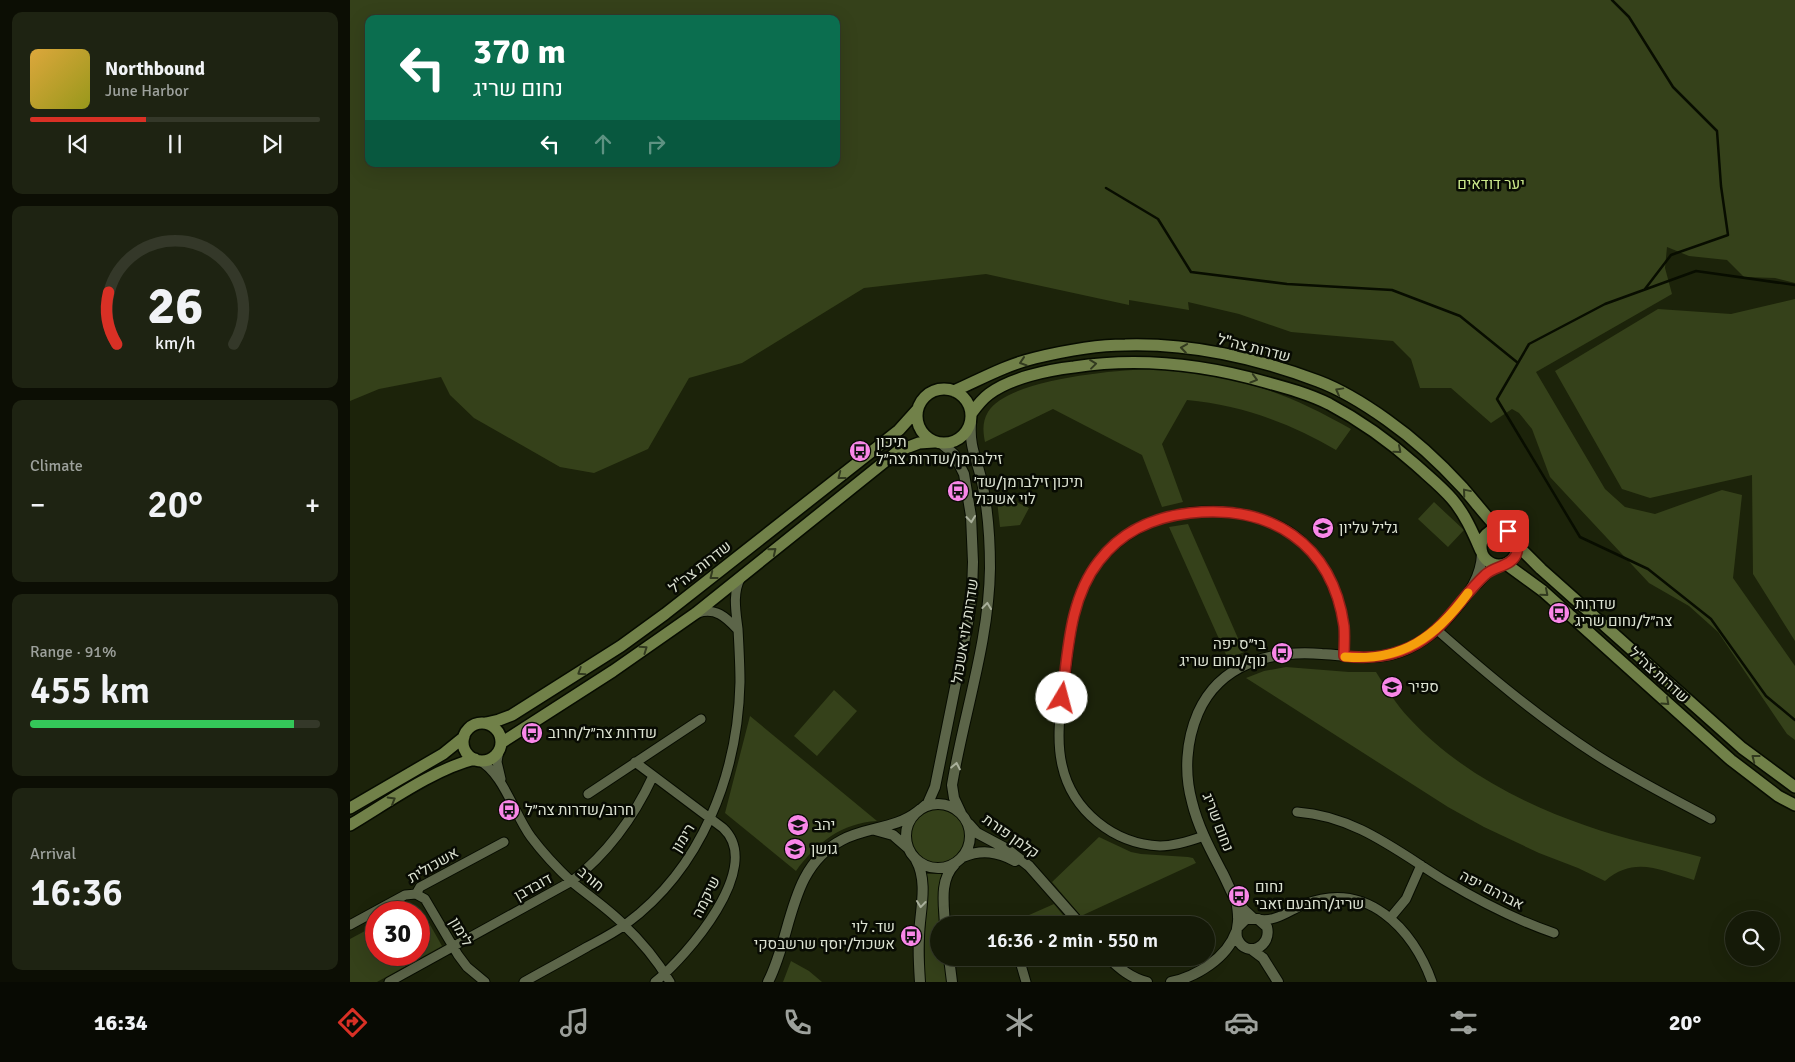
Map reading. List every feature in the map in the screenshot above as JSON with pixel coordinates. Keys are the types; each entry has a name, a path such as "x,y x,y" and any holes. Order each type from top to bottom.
{"main road":[{"name":"שדרות צה\"ל","path":"954,391 1006,367 1033,358 1096,347 1124,345 1177,347 1245,359 1318,381 1336,389 1387,420 1406,434 1445,470 1498,529"},
{"name":"שדרות צה\"ל","path":"971,418 989,394 1012,382 1037,374 1097,363 1124,361 1162,362 1190,365 1242,375 1312,396 1377,433 1451,498 1468,523 1482,553"},
{"path":"350,824 457,764 489,759 494,756 500,746 613,671 692,615 898,451 919,443 938,443 955,442 962,437 971,418 967,402 962,395 946,389 933,391 923,399 917,410 917,419 923,435 938,443"},
{"name":"שדרות צה\"ל","path":"486,723 512,715 614,651 665,614 899,430 917,410"},
{"path":"1503,529 1511,533 1518,546 1515,556 1505,564 1495,565 1490,563 1482,553 1481,543 1485,535 1492,530 1503,529"},
{"name":"שדרות צה\"ל","path":"1518,546 1541,569 1742,748 1795,787"},
{"name":"שדרות צה\"ל","path":"1505,564 1543,591 1731,760 1778,796 1795,806"},
{"path":"476,760 464,749 464,737 472,726 486,723 496,729 500,737 500,746"},
{"path":"350,808 443,754 464,737"}],"street":[{"name":"שדרות לוי אשכול","path":"963,816 954,798 952,785 985,624 990,570 987,514 981,480 971,446 971,418"},
{"name":"שדרות לוי אשכול","path":"919,811 928,803 935,786 968,623 973,578 971,516 964,474 956,457 938,443"},
{"path":"1204,836 1183,844 1161,846 1139,844 1119,836 1100,825 1084,809 1071,789 1062,766 1058,740 1060,711 1072,626 1076,607 1085,582 1098,562 1108,550 1126,535 1160,518 1206,511 1234,512 1259,517 1281,527 1300,540 1316,557 1324,570 1339,601 1344,628 1344,656"},
{"name":"נחום שריג","path":"1469,592 1480,570 1482,553"},
{"name":"נחום שריג","path":"1256,918 1244,910 1236,900 1204,836 1191,798 1187,758 1196,717 1209,692 1229,673 1242,666 1271,656 1306,653 1361,658 1391,654 1418,643 1451,615 1487,573 1505,564"},
{"name":"רימון","path":"524,982 625,925 650,904 689,857 711,819 728,771 735,739 740,668 736,594 738,583 743,575"},
{"path":"692,615 706,610 716,612 726,617 738,630"},
{"path":"1436,629 1514,695 1596,755 1711,819"},
{"path":"588,794 701,719"},
{"name":"חורב","path":"500,746 498,766 504,789"},
{"name":"חורב","path":"476,760 490,768 504,789 516,813 549,859 572,881 625,925 649,952 670,982"},
{"name":"שיקמה","path":"635,762 726,830 734,842 735,849 734,865 730,880 712,920 665,974 655,982"},
{"name":"דובדבן","path":"389,982 572,881 617,838 635,811 653,776"},
{"path":"768,982 775,967 795,900 811,867 834,845 850,836 901,822 931,805 941,804 951,806 963,816 970,828 971,839 968,848 949,871 945,882 945,916"},
{"path":"919,811 910,820 906,839 919,867 922,880 919,938 920,982"},
{"name":"אברהם יפה","path":"1298,812 1324,815 1362,829 1483,902 1554,933"},
{"name":"קלמן פורת","path":"963,816 976,832 1007,849 1039,876 1072,916"},
{"path":"869,830 893,835 926,866 946,868 959,860"},
{"name":"אשכולית","path":"350,925 403,896 416,894 420,887 504,842"},
{"name":"קלמן פורת","path":"959,860 978,852 994,852 1018,862 1039,876"},
{"path":"1390,918 1406,899 1421,865"},
{"name":"לימון","path":"416,894 427,901 453,947 467,967 486,982"},
{"path":"1171,982 1194,973 1216,959 1234,951 1261,947 1274,925 1287,914 1305,904 1323,899 1341,898 1375,907 1390,918 1405,932 1417,949 1432,982"},
{"name":"נחום שריג","path":"1236,900 1237,930"},
{"path":"1216,959 1230,945 1244,920 1256,918 1270,919 1287,914"},
{"path":"1256,918 1266,925 1267,950 1276,978"},
{"path":"1237,930 1239,942 1263,958 1276,978"},
{"path":"950,966 952,982"},
{"path":"1021,966 1026,982"},
{"path":"1118,966 1134,980 1147,982"}],"green space":[{"name":"יער דודאים","path":"350,0 1795,0 1795,283 1775,278 1744,277 1727,260 1689,256 1667,247 1665,268 1672,294 1536,372 1605,489 1625,507 1655,514 1722,490 1742,495 1733,578 1795,666 1795,740 1787,734 1718,632 1689,606 1649,583 1550,477 1532,429 1519,413 1512,409 1491,423 1451,388 1420,388 1411,359 1393,341 1291,332 1239,314 1188,302 1189,310 1129,300 1129,305 986,274 864,288 742,363 689,378 648,449 594,473 560,467 474,418 450,395 441,377 379,389 350,401"},
{"path":"1795,299 1795,641 1753,574 1752,475 1650,498 1622,489 1555,371 1658,309 1731,314"},
{"path":"1152,369 1207,375 1255,386 1302,404 1351,429 1336,450 1319,440 1264,417 1227,406 1187,400 1162,444 1183,502 1162,507 1142,455 1053,409 985,442 984,427 988,412 999,401 1017,392 1064,378"},
{"path":"996,492 1029,508 1020,525 1000,527"},
{"path":"1434,502 1464,530 1448,547 1418,519"},
{"path":"1188,524 1244,652 1228,659 1169,527"},
{"path":"1286,667 1376,672 1395,702 1409,718 1427,736 1469,769 1515,796 1563,817 1615,835 1701,857 1694,880 1648,867 1638,867 1616,873 1605,881 1484,827 1448,807 1246,678 1264,671"},
{"path":"834,690 857,711 817,756 794,736"},
{"path":"750,716 877,821 852,826 831,836 812,852 796,871 725,813"},
{"path":"938,809 948,811 957,817 963,826 965,836 963,846 957,855 948,861 938,863 928,861 919,855 913,846 911,836 913,826 919,817 928,811"},
{"path":"1099,837 1131,852 1188,857 1193,858 1196,863 1081,916 1052,882"},
{"path":"926,874 943,874 940,884 941,916 930,916 930,966 945,966 948,982 925,982 925,931 928,884"},
{"path":"1054,904 1064,916 1027,916"},
{"path":"430,925 442,946 430,953"},
{"path":"365,931 365,966 406,966 377,982 350,982 350,939"},
{"path":"791,961 809,971 822,982 783,982"}],"waterway":[{"path":"1612,0 1629,17 1673,87 1717,131 1721,186 1728,235 1671,255 1645,289"},
{"path":"1106,188 1158,219 1191,272 1287,284 1392,290 1460,316 1518,363"},
{"path":"1795,285 1696,271 1605,304 1529,344 1497,399 1580,537 1648,569 1711,619 1766,696 1795,720"}],"slow traffic":[{"path":"1345,657 1369,658 1405,650 1441,626 1468,593"}],"place":[{"name":"תיכון זילברמן/שדרות צה״ל","path":"860,451"},
{"name":"תיכון זילברמן/שד׳ לוי אשכול","path":"958,491"},
{"name":"גליל עליון","path":"1323,528"},
{"name":"שדרות צה״ל/נחום שריג","path":"1559,613"},
{"name":"בי״ס יפה נוף/נחום שריג","path":"1282,653"},
{"name":"ספיר","path":"1392,687"},
{"name":"שדרות צה״ל/חרוב","path":"532,733"},
{"name":"חרוב/שדרות צה״ל","path":"509,810"},
{"name":"יהב","path":"798,825"},
{"name":"גושן","path":"795,849"},
{"name":"נחום שריג/רחבעם זאבי","path":"1239,896"},
{"name":"שד. לוי אשכול/יוסף שרשבסקי","path":"911,936"}],"route":[{"path":"1062,698 1076,607 1089,576 1102,557 1119,540 1145,524 1160,518 1206,511 1234,512 1259,517 1281,527 1300,540 1316,557 1329,578 1339,601 1344,628 1344,656 1361,658 1376,657 1405,650 1441,626 1490,570 1506,564 1515,556 1518,548 1517,543 1513,535 1508,531"}]}
